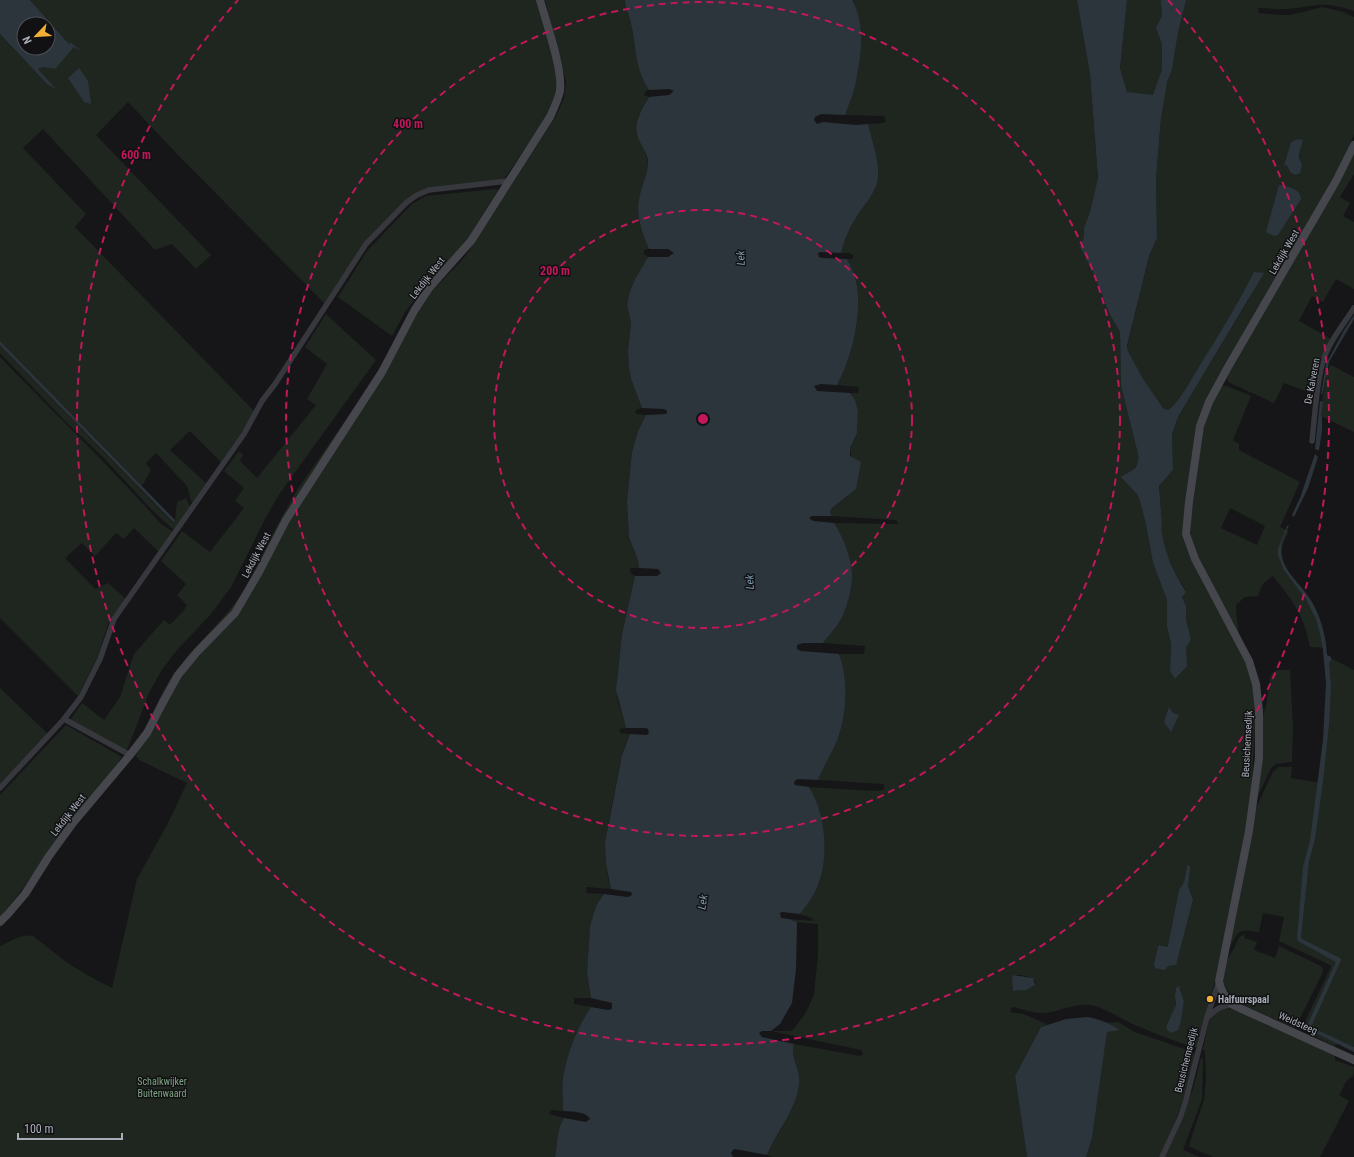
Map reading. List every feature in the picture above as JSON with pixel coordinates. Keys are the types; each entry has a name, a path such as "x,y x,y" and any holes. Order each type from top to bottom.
{"street":[{"name":"Lekdijk West","path":"0,922 25,894 49,856 73,823 147,734 178,675 235,613 259,572 286,520 382,372 414,311 429,288 470,241 550,117 557,102 560,89 560,80 558,64 540,0"},
{"name":"Lekdijk West","path":"1228,367 1333,186 1354,145"},
{"path":"0,788 64,719 81,697 100,659 114,619 244,434 262,401 275,384 366,244 408,202 417,195 428,190 508,181"},
{"name":"De Kalveren","path":"1312,440 1318,387 1324,361 1335,337 1354,308"},
{"name":"Beusichemsedijk","path":"1162,1157 1180,1118 1186,1100 1207,1017 1219,981 1249,831 1259,758 1259,711 1256,684 1249,661 1195,559 1186,534 1186,519 1200,426 1209,402 1228,367"},
{"path":"64,719 130,756"},
{"path":"1219,981 1224,994 1233,1005"},
{"path":"1207,1017 1220,1007 1233,1005"},
{"name":"Weidsteeg","path":"1233,1005 1354,1060"}],"green space":[{"path":"30,0 537,0 555,64 559,85 552,109 505,178 498,181 426,189 366,241 325,304 178,155 128,102 96,135 211,255 196,269 172,244 155,250 43,129 23,148 86,214 75,227 255,412 221,462 190,431 170,450 206,483 192,504 187,486 156,453 146,463 151,470 142,486 0,341 0,34 16,51 16,56 21,56 47,84 55,88 38,69 43,67 54,69 74,47 82,50 70,42 69,44 56,29 56,16 44,16"},
{"name":"Schalkwijker Buitenwaard","path":"545,0 625,0 633,33 638,66 644,82 649,90 646,91 644,95 649,97 638,117 648,164 638,212 640,226 649,249 644,250 644,254 648,257 635,279 630,291 627,305 631,323 628,351 629,368 631,379 642,408 636,410 635,412 637,414 646,415 638,431 632,452 627,501 629,539 638,560 639,568 630,568 631,574 635,576 622,634 617,679 617,697 626,728 620,729 620,733 630,734 620,766 607,837 606,863 611,889 586,887 587,893 604,894 597,904 590,926 587,973 591,998 574,998 574,1004 591,1007 578,1030 568,1056 563,1078 563,1111 551,1110 549,1114 564,1118 558,1132 555,1157 0,1157 0,946 20,937 29,935 33,936 69,964 112,988 137,879 167,825 187,783 139,760 136,756 154,710 165,688 178,668 238,600 297,490 376,376 429,294 463,259 473,245 556,116 564,98 566,82"},
{"path":"852,0 1077,0 1090,74 1098,179 1090,212 1084,228 1084,237 1080,247 1094,274 1109,313 1120,332 1121,386 1138,454 1137,466 1131,471 1146,525 1153,563 1167,600 1167,627 1171,644 1170,671 1191,640 1186,619 1186,606 1182,597 1186,591 1169,560 1163,539 1159,486 1173,470 1172,434 1178,417 1249,299 1254,272 1227,320 1177,401 1168,410 1163,407 1152,394 1127,348 1149,256 1157,238 1156,178 1161,118 1127,92 1120,68 1127,0 1354,0 1354,11 1327,5 1313,5 1283,9 1258,8 1259,13 1290,15 1323,7 1343,12 1354,17 1354,135 1333,179 1203,407 1184,529 1247,664 1253,688 1255,724 1250,797 1240,869 1225,941 1197,1047 1192,1047 1156,1034 1095,1006 1079,1005 1045,1013 1012,1007 1010,1012 1023,1014 1047,1024 1041,1027 1015,1076 1027,1157 773,1157 767,1155 780,1131 798,1071 794,1057 794,1044 860,1056 863,1054 861,1050 771,1031 792,1031 805,1014 814,995 818,954 818,924 797,922 789,919 813,921 812,918 800,914 815,891 822,872 824,847 823,833 818,808 809,787 875,791 884,789 884,784 818,780 837,741 845,709 846,698 844,675 839,654 864,654 865,646 823,643 842,617 851,591 852,582 852,571 849,556 841,535 834,523 898,524 896,520 832,516 830,512 832,508 856,489 850,448 857,433 858,411 855,401 850,393 858,393 859,387 837,385 847,362 855,335 858,294 856,281 847,259 853,259 853,255 849,253 841,253 850,229 873,193 877,183 877,158 868,124 884,123 886,121 884,116 845,115 854,90 858,73 861,40 859,18","holes":["1297,139 1302,140 1299,153 1302,165 1290,172 1287,166 1284,165 1291,142","1187,866 1188,886 1193,897 1175,965 1167,966 1159,945 1167,947 1168,945 1179,890 1184,882","1012,975 1029,977 1036,983 1016,991","1180,988 1184,1002 1181,1021 1167,1025 1175,1011 1175,999"]},
{"path":"1354,150 1354,174 1340,197 1350,203 1343,216 1354,222 1354,289 1336,279 1323,302 1312,296 1299,321 1333,340 1325,356 1316,395 1284,383 1274,403 1228,382 1227,375"},
{"path":"495,189 498,190 469,237 405,312 392,336 338,297 367,251 412,204 426,196"},
{"path":"326,314 376,360 278,496 231,587 211,614 177,650 161,671 149,693 126,751 70,720 82,703 104,720 120,697 134,654 164,620 170,625 184,610 187,605 177,595 186,584 161,561 182,531 210,552 244,508 235,501 244,488 224,471 239,451 243,455 240,461 257,478 316,405 307,399 327,364 305,347"},
{"path":"0,345 172,522 175,520 177,502 186,498 190,506 174,530 152,510 104,458 67,423 0,353"},
{"path":"0,357 102,460 161,524 173,532 159,552 134,528 124,539 116,533 95,556 82,543 65,558 95,589 108,583 126,599 108,624 97,658 78,696 0,618"},
{"path":"1331,365 1354,377 1354,432 1321,416 1325,381"},
{"path":"1227,386 1251,396 1233,440 1239,444 1239,450 1300,482 1280,527 1289,531 1284,541 1282,551 1283,559 1285,566 1314,609 1326,648 1310,647 1308,636 1297,609 1273,576 1263,584 1258,596 1245,597 1236,605 1239,635 1195,554 1190,526 1202,434 1209,409 1221,387","holes":["1230,508 1265,526 1257,545 1221,528"]},
{"path":"1327,656 1354,670 1354,1047 1321,1032 1341,1043 1334,1046 1302,1030 1331,967 1330,965 1279,941 1284,917 1263,913 1259,932 1245,930 1241,931 1236,936 1227,952 1255,810 1273,772 1279,767 1292,767 1291,778 1321,783 1326,737"},
{"path":"1277,670 1290,670 1293,727 1292,762 1276,764 1271,768 1257,798 1262,719 1266,706 1271,674"},
{"path":"0,688 48,734 0,785"},
{"path":"66,725 122,757 59,836 0,917 0,795"},
{"path":"1245,934 1244,938 1257,942 1254,950 1275,958 1279,946 1321,966 1323,970 1322,974 1295,1028 1239,1003 1228,991 1222,975 1224,964 1239,938"},
{"path":"1225,1008 1235,1010 1335,1055 1335,1060 1354,1067 1353,1076 1346,1082 1339,1095 1349,1101 1320,1157 1213,1157 1190,1147 1189,1145 1204,1100 1206,1079 1205,1051 1203,1049 1207,1028 1212,1015"},
{"path":"1118,1022 1135,1032 1190,1051 1197,1055 1171,1132 1160,1157 1086,1157 1092,1138 1107,1031 1119,1030 1108,1023"},
{"path":"1201,1058 1203,1058 1202,1099 1183,1150 1200,1157 1164,1157 1181,1121 1193,1089"}],"water":[{"path":"0,0 30,0 44,16 16,16 16,51 0,34"},
{"name":"Lek","path":"625,0 852,0 861,29 861,51 853,94 845,115 821,114 815,117 814,120 817,124 823,122 856,125 868,124 878,165 878,178 875,189 852,225 841,253 818,253 819,257 822,258 847,259 856,281 858,294 857,321 855,335 847,362 837,385 821,384 814,386 817,391 850,393 855,400 858,411 857,433 850,448 850,456 861,462 856,489 832,508 830,512 832,516 812,516 809,518 813,521 834,523 841,535 849,556 852,571 852,582 850,595 844,613 840,621 823,643 803,643 797,645 797,649 801,651 839,654 844,675 846,698 843,720 837,741 818,780 797,779 794,782 795,785 809,787 819,808 824,833 824,859 819,882 808,903 800,914 780,913 781,918 797,922 796,969 792,1003 780,1024 771,1031 762,1031 759,1033 762,1037 794,1044 793,1054 799,1084 790,1112 767,1155 735,1149 731,1153 733,1157 555,1157 558,1132 564,1118 586,1122 590,1119 582,1113 563,1111 563,1078 574,1038 591,1007 608,1010 612,1009 612,1003 591,998 587,973 590,926 597,904 604,894 628,897 632,895 631,892 611,889 606,864 605,843 622,755 630,734 647,735 649,733 648,729 646,728 626,728 616,690 622,634 635,576 657,576 661,573 658,569 639,568 638,560 629,538 627,501 632,452 638,431 646,415 665,414 667,411 664,409 642,408 631,379 628,351 631,323 627,305 630,291 635,279 648,257 668,257 674,253 668,249 649,249 641,229 638,209 648,159 637,136 636,130 638,118 649,97 669,95 674,91 669,89 649,90 644,82 638,66 633,33"},
{"path":"1077,0 1127,0 1120,68 1127,92 1153,95 1162,70 1162,44 1156,28 1162,16 1161,0 1186,0 1178,32 1172,69 1167,82 1161,118 1156,178 1157,238 1149,256 1127,346 1128,351 1143,379 1163,408 1168,410 1177,401 1227,320 1254,272 1264,273 1178,417 1172,434 1173,470 1159,486 1163,539 1172,566 1186,592 1182,597 1186,606 1186,619 1191,640 1186,648 1187,666 1175,679 1170,671 1171,644 1167,627 1167,600 1153,563 1140,501 1137,494 1121,477 1132,471 1136,466 1138,463 1138,454 1121,386 1120,332 1109,313 1094,274 1080,247 1084,237 1084,228 1090,212 1098,178 1090,74"},
{"path":"56,29 69,44 70,42 84,52 74,47 55,69 43,67 38,69 56,89 47,84 21,56 56,56"},
{"path":"79,68 88,81 91,104 84,102 68,78"},
{"path":"1297,139 1303,140 1299,154 1302,165 1300,173 1295,175 1290,172 1287,166 1284,165 1291,142"},
{"path":"1279,185 1296,190 1301,199 1278,235 1274,236 1266,232"},
{"path":"1354,315 1354,319 1329,362 1322,395 1326,364"},
{"path":"0,341 175,520 173,522 0,345"},
{"path":"1320,401 1323,402 1321,415 1322,431 1319,450 1317,450 1315,449"},
{"path":"1315,454 1318,457 1308,488 1294,517 1292,515 1300,498"},
{"path":"1289,525 1281,545 1282,558 1284,564 1308,596 1316,610 1324,632 1327,655 1331,657 1329,663 1331,686 1329,724 1323,781 1315,839 1309,861 1301,937 1302,939 1340,958 1341,960 1311,1027 1354,1047 1354,1052 1306,1028 1336,962 1298,941 1297,939 1303,867 1310,841 1323,740 1326,683 1323,650 1316,619 1306,599 1284,570 1278,555 1278,549 1287,526"},
{"path":"1169,707 1173,713 1179,715 1171,732 1164,722"},
{"path":"1189,865 1188,886 1193,899 1176,965 1168,966 1165,970 1155,968 1154,964 1159,945 1167,947 1168,945 1179,890 1184,882 1187,866"},
{"path":"1012,975 1033,978 1035,985 1026,990 1013,991"},
{"path":"1179,986 1184,1002 1178,1030 1172,1033 1168,1031 1166,1027 1176,1005 1176,988"},
{"path":"1087,1017 1112,1025 1120,1030 1107,1032 1092,1138 1086,1157 1027,1157 1015,1076 1041,1027 1066,1019"}],"place":[{"name":"Halfuurspaal","path":"1210,999"}]}
